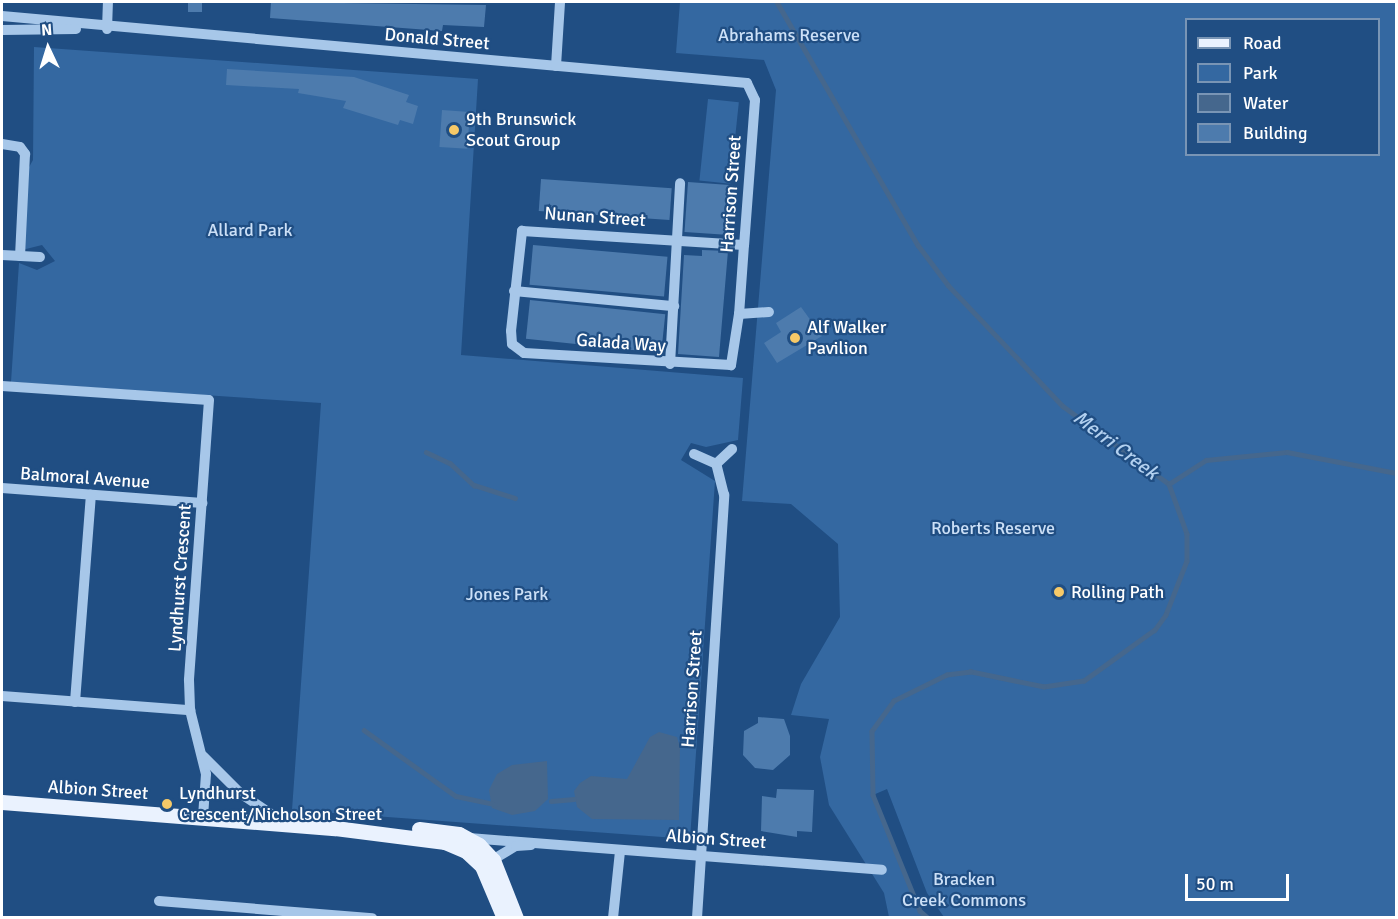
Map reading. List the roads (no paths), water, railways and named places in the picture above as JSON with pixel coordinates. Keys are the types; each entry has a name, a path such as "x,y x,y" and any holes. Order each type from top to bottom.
{"main road":[{"name":"Albion Street","path":"2,802 335,828 446,842 488,863"},
{"name":"Albion Street","path":"335,828 413,828 469,838"},
{"path":"469,838 488,863 516,918"},
{"path":"488,863 504,918"}],"street":[{"path":"107,29 108,2"},
{"path":"556,66 560,2"},
{"name":"Donald Street","path":"2,16 107,29 737,80 752,87 755,96"},
{"name":"Donald Street","path":"2,30 107,29"},
{"name":"Harrison Street","path":"731,365 739,314 755,96"},
{"path":"2,144 20,147 25,154 20,256"},
{"path":"670,364 680,183"},
{"name":"Nunan Street","path":"512,344 514,291 522,231 744,245"},
{"path":"2,255 40,257"},
{"path":"514,291 674,306"},
{"path":"739,314 769,312"},
{"name":"Galada Way","path":"512,344 524,352 670,364 731,365"},
{"name":"Lyndhurst Crescent","path":"2,386 209,400 190,710 203,756 203,817"},
{"path":"694,454 716,464 732,449"},
{"name":"Harrison Street","path":"697,918 724,495 716,464"},
{"name":"Balmoral Avenue","path":"2,488 202,504"},
{"path":"75,702 91,495"},
{"path":"2,696 190,710"},
{"name":"Lyndhurst Crescent","path":"203,756 240,793 285,824"},
{"name":"Albion Street","path":"469,838 508,837 547,844 621,851 882,870"},
{"name":"Albion Street","path":"488,863 516,846 547,844"},
{"path":"613,918 621,851"},
{"path":"159,901 372,918"}],"water":[{"path":"659,732 677,737 680,747 679,820 592,819 577,807 574,791 580,783 591,776 627,779 650,737"},
{"path":"547,761 548,799 535,811 512,815 492,808 489,790 497,774 512,765"}],"waterway":[{"name":"Merri Creek","path":"777,2 918,245 948,285 1063,406 1169,484 1187,534 1187,561 1166,615 1155,630 1084,681 1044,687 971,672 947,675 894,701 872,731 873,795 920,911 928,918"},
{"path":"426,452 450,463 474,485 515,498"},
{"path":"1169,484 1206,460 1287,452 1396,473"},
{"path":"364,730 456,796 495,804"},
{"path":"551,801 574,799"}],"place":[{"name":"9th Brunswick Scout Group","path":"454,130"},
{"name":"Alf Walker Pavilion","path":"795,338"},
{"name":"Rolling Path","path":"1059,592"},
{"name":"Lyndhurst Crescent/Nicholson Street","path":"167,804"}],"park label":[{"name":"Abrahams Reserve","path":"789,35"},
{"name":"Allard Park","path":"250,230"},
{"name":"Roberts Reserve","path":"993,528"},
{"name":"Jones Park","path":"507,594"},
{"name":"Bracken Creek Commons","path":"964,890"}]}
